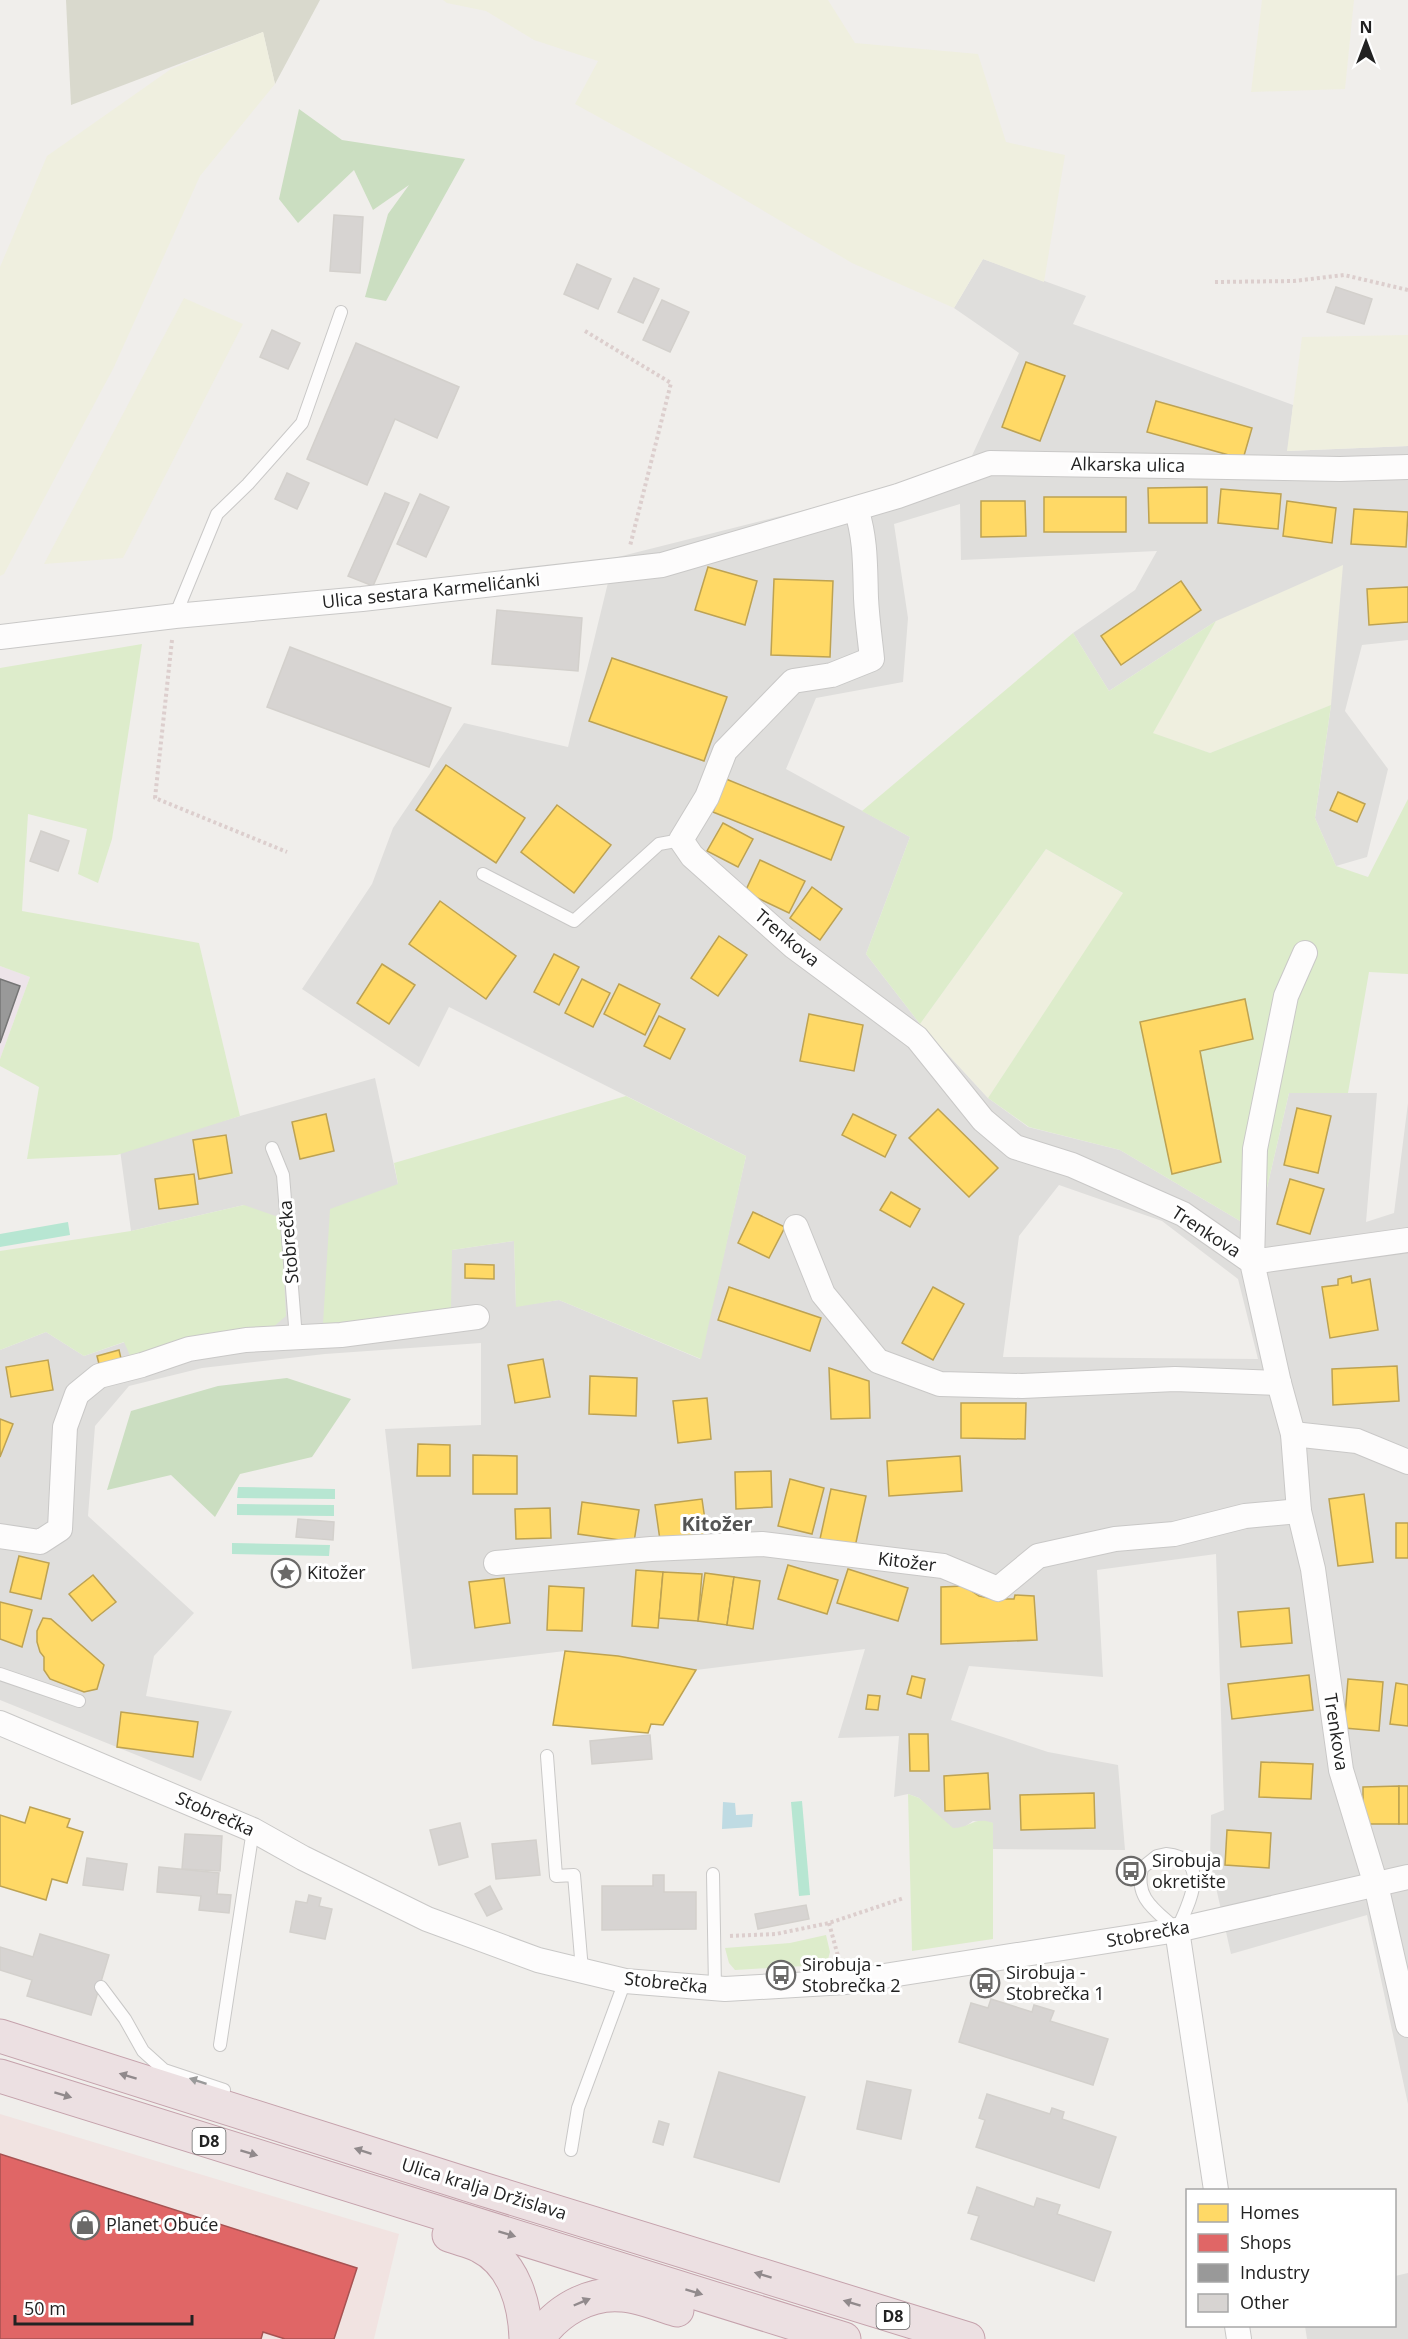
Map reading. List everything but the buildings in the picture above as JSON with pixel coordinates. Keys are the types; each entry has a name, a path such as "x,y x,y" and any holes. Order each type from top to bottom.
{"highway":[{"name":"Ulica kralja Držislava","path":"0,2037 968,2339"},
{"name":"Ulica kralja Držislava","path":"0,2076 844,2339"},
{"path":"411,2204 428,2225 481,2247 503,2263 516,2284 523,2311 526,2339"},
{"path":"538,2339 545,2328 566,2310 584,2300 605,2295 624,2295 730,2325 782,2319"}],"street":[{"name":"Alkarska ulica","path":"856,509 990,463 1340,468 1408,466"},
{"name":"Ulica sestara Karmelićanki","path":"0,637 175,616 374,597 662,565 856,509"},
{"path":"681,840 707,797 725,751 793,681 832,675 872,660 866,598 866,565 856,509"},
{"name":"Trenkova","path":"681,840 692,856 793,946 917,1038 982,1120 1014,1147 1072,1165 1184,1214 1252,1262 1293,1434 1299,1511 1313,1569 1341,1770 1376,1885 1408,2025"},
{"path":"1252,1262 1255,1149 1286,996 1305,953"},
{"path":"796,1227 823,1294 878,1361 940,1384 1022,1386 1175,1379 1279,1383"},
{"name":"Trenkova","path":"1252,1262 1407,1234"},
{"path":"0,1536 40,1542 60,1528 65,1426 77,1394 99,1376 142,1365 189,1349 246,1340 341,1335 477,1317"},
{"path":"1293,1434 1357,1441 1408,1462"},
{"name":"Kitožer","path":"496,1563 651,1548 762,1544 943,1566 998,1589 1038,1556 1115,1539 1174,1534 1245,1516 1299,1511"},
{"name":"Stobrečka","path":"0,1723 253,1830 303,1858 427,1920 538,1960 625,1981 715,1988 846,1982 1177,1930 1408,1877"},
{"path":"1177,1930 1216,2189"}],"lane":[{"path":"175,616 217,514 248,484 302,423 341,312"},
{"path":"483,874 574,921 659,844 681,840"},
{"name":"Stobrečka","path":"272,1148 283,1175 292,1263 296,1338"},
{"path":"0,1674 79,1701"},
{"path":"547,1756 556,1876 574,1875 582,1970"},
{"path":"220,2045 253,1830"},
{"path":"1174,1855 1182,1859 1193,1872 1194,1889 1177,1930 1149,1904 1140,1887 1142,1868 1157,1856 1174,1855"},
{"path":"712,1874 715,1988"},
{"path":"571,2150 578,2109 625,1981"},
{"path":"101,1987 124,2019 142,2051 164,2070 230,2092 244,2112"}],"path":[{"path":"1215,282 1294,281 1344,275 1408,290"},
{"path":"585,331 671,383 624,570"},
{"path":"175,616 155,798 287,852"},
{"path":"715,1937 776,1934 829,1923 904,1898"},
{"path":"829,1923 846,1982"}],"shaded area":[{"path":"66,0 320,0 275,84 263,32 71,105"},
{"path":"983,259 1086,296 1073,324 1293,405 1288,451 1408,446 1408,640 1362,645 1345,711 1388,769 1367,857 1336,866 1315,818 1331,705 1216,621 1109,691 1073,633 1135,590 1157,551 961,560 960,504 894,524 908,618 903,682 816,698 786,769 910,837 866,954 920,1024 988,1098 1028,1127 1120,1150 1257,1231 1289,1093 1377,1093 1366,1222 1394,1213 1408,1103 1408,2104 1367,1915 1231,1954 1210,1861 1211,1815 1224,1810 1216,1554 1097,1570 1103,1677 969,1666 951,1720 1048,1752 1118,1765 1125,1850 993,1849 993,1823 973,1821 963,1828 953,1829 919,1798 908,1794 894,1797 899,1736 838,1738 865,1649 696,1670 618,1656 565,1651 412,1669 385,1429 481,1425 481,1343 325,1354 202,1368 129,1386 95,1426 88,1516 194,1613 154,1656 146,1696 232,1711 201,1781 0,1700 0,1350 46,1332 84,1356 125,1342 133,1361 244,1205 131,1231 120,1150 375,1078 398,1184 452,1250 514,1241 516,1306 559,1300 700,1359 746,1156 449,1007 419,1067 302,989 372,884 393,828 464,723 568,747 614,558 864,495 970,460 1019,353 954,308","holes":["1059,1185 1162,1221 1238,1279 1258,1359 1003,1357 1019,1236"]},
{"path":"0,966 30,977 0,1059"},
{"path":"0,2114 399,2234 374,2339 0,2339"},
{"path":"1408,2273 1408,2339 1307,2339 1305,2327 1396,2327 1396,2276"}],"green space":[{"path":"443,0 828,0 855,43 978,54 1006,142 1065,155 1044,282 983,259 954,308 852,263 696,171 575,104 598,61 534,40 486,11 447,3"},
{"path":"1262,0 1354,0 1345,89 1251,92"},
{"path":"263,32 275,84 200,176 114,367 4,574 0,576 0,267 47,156 171,69"},
{"path":"299,109 342,140 465,159 386,301 365,297 388,214 409,185 373,210 354,170 298,223 279,199"},
{"path":"184,298 243,324 123,558 44,564"},
{"path":"1408,335 1408,446 1287,451 1302,337"},
{"path":"1343,565 1331,705 1210,753 1152,733 1216,621"},
{"path":"1216,621 1153,733 1210,753 1331,705 1315,818 1336,866 1368,877 1408,799 1408,974 1369,972 1348,1093 1289,1093 1257,1231 1120,1150 1029,1127 988,1098 1123,893 1046,849 920,1024 866,954 910,837 862,811 1073,633 1109,691"},
{"path":"142,644 112,839 98,883 78,874 87,829 28,814 22,911 199,943 240,1116 117,1155 27,1159 39,1087 0,1066 0,1059 30,977 0,966 0,668"},
{"path":"1046,849 1124,894 988,1098 920,1024"},
{"path":"626,1096 746,1156 701,1359 559,1300 516,1307 514,1241 452,1250 451,1309 323,1324 330,1209 398,1184 394,1163"},
{"path":"244,1205 281,1218 286,1316 271,1329 133,1362 124,1342 84,1356 46,1332 0,1350 0,1251 131,1231"},
{"path":"68,1222 70,1235 0,1247 0,1234"},
{"path":"287,1378 351,1399 312,1457 240,1474 215,1517 171,1475 107,1490 131,1411 218,1386"},
{"path":"238,1487 335,1489 335,1499 237,1498"},
{"path":"237,1504 334,1505 334,1516 237,1515"},
{"path":"232,1543 330,1545 329,1556 232,1554"},
{"path":"908,1794 919,1798 953,1828 981,1821 993,1823 993,1939 912,1951"},
{"path":"802,1801 810,1895 799,1896 791,1802"},
{"path":"826,1935 830,1952 827,1963 821,1965 735,1970 729,1963 725,1948 790,1943"}],"water":[{"path":"723,1802 735,1803 736,1815 753,1814 752,1827 722,1829"}],"place":[{"name":"Kitožer","path":"286,1573"},
{"name":"Sirobuja okretište","path":"1131,1871"},
{"name":"Sirobuja - Stobrečka 2","path":"781,1975"},
{"name":"Sirobuja - Stobrečka 1","path":"985,1983"},
{"name":"Planet Obuće","path":"85,2225"}],"district":[{"name":"Kitožer","path":"717,1524"}]}
